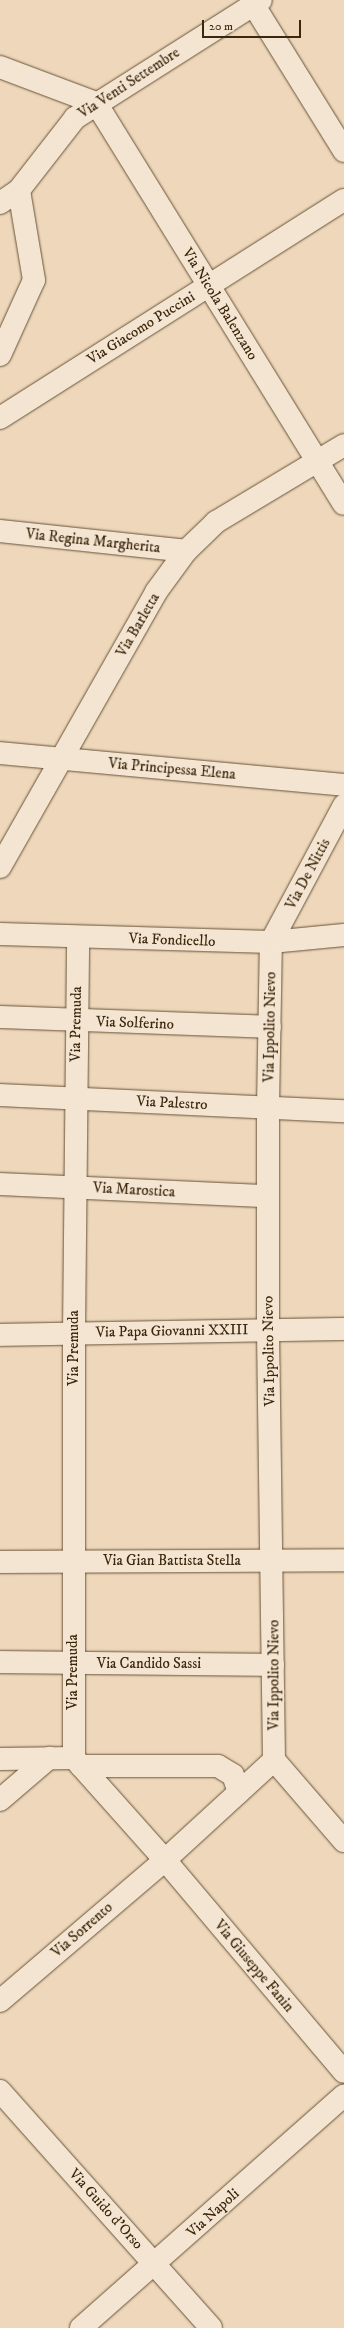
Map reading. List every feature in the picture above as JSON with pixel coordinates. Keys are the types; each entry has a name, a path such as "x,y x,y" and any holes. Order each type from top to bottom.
{"street":[{"name":"Via Venti Settembre","path":"0,202 19,190 75,118 96,103 257,2"},
{"path":"257,2 344,151"},
{"path":"0,67 96,103"},
{"name":"Via Nicola Balenzano","path":"96,103 344,504"},
{"path":"0,355 34,280 19,190"},
{"name":"Via Giacomo Puccini","path":"0,418 344,200"},
{"name":"Via Barletta","path":"0,867 8,839 62,758 156,592 186,551 216,522 344,445"},
{"name":"Via Regina Margherita","path":"0,530 186,551"},
{"name":"Via Principessa Elena","path":"0,753 344,785"},
{"name":"Via De Nittis","path":"271,942 344,806"},
{"name":"Via Fondicello","path":"0,934 271,942 344,935"},
{"name":"Via Premuda","path":"77,1762 73,1663 76,1021 78,937"},
{"name":"Via Ippolito Nievo","path":"271,942 268,1108 268,1330 273,1560 274,1760"},
{"name":"Via Solferino","path":"0,1018 270,1027"},
{"name":"Via Palestro","path":"0,1095 344,1111"},
{"name":"Via Marostica","path":"0,1184 268,1196"},
{"name":"Via Papa Giovanni XXIII","path":"0,1335 344,1329"},
{"name":"Via Gian Battista Stella","path":"0,1562 344,1560"},
{"name":"Via Candido Sassi","path":"0,1662 273,1664"},
{"path":"0,1800 49,1758"},
{"path":"0,1759 49,1758 77,1762 218,1766 233,1775 239,1792"},
{"path":"274,1760 344,1841"},
{"name":"Via Sorrento","path":"0,2001 164,1860 274,1760"},
{"name":"Via Giuseppe Fanin","path":"77,1762 164,1860 344,2072"},
{"name":"Via Guido d'Orso","path":"0,2091 156,2264 211,2328"},
{"name":"Via Napoli","path":"81,2328 156,2264 344,2095"}]}
